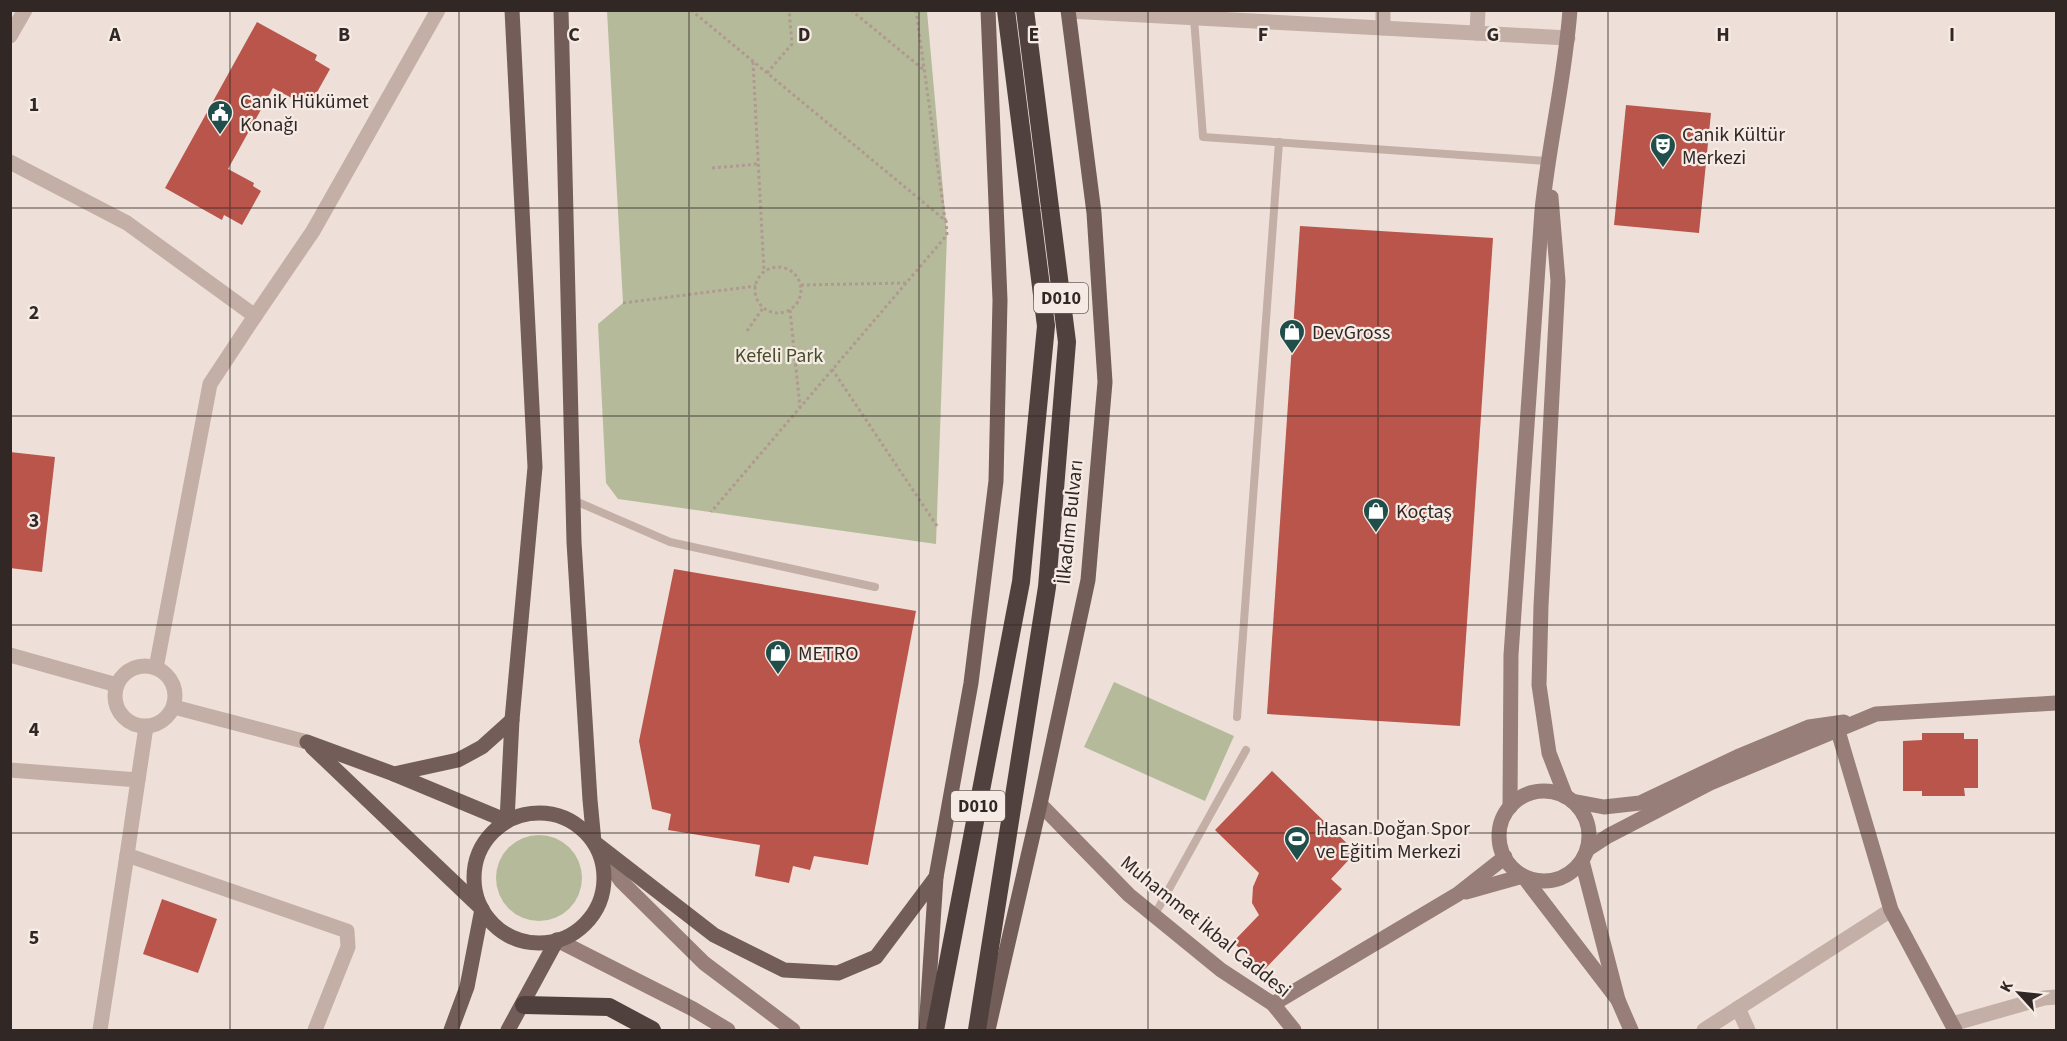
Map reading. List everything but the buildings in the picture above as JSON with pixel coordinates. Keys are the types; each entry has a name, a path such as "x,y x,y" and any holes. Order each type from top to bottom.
{"highway":[{"name":"D010","path":"935,1030 1021,582 1046,326 1006,10"},
{"name":"İlkadım Bulvarı","path":"987,1028 1047,587 1067,342 1025,10"},
{"path":"524,1005 609,1007 652,1030"}],"main road":[{"path":"507,821 512,720 535,468 512,10"},
{"path":"307,742 482,909 495,926 514,938 536,943 557,940 576,932 590,918 600,900 604,880 602,861 594,842 589,789 573,500 561,10"},
{"path":"926,1030 936,877 971,683 996,481 1000,300 988,10"},
{"name":"İlkadım Bulvarı","path":"987,1028 1040,804 1088,580 1105,382 1094,213 1068,11"},
{"path":"394,774 458,760 482,747 512,720"},
{"path":"307,742 394,774 507,821"},
{"path":"451,1030 466,987 482,909 475,890 475,870 480,850 491,834 507,821 525,814 555,815 581,828 594,842 714,935 784,970 837,973 876,957 936,877"},
{"path":"508,1030 524,1005 557,940"}],"street":[{"path":"10,36 25,10"},
{"path":"156,668 210,384 313,231 438,10"},
{"path":"1383,10 1383,28"},
{"path":"1477,33 1478,10"},
{"path":"1510,807 1511,655 1542,210 1547,161 1568,38 1570,10"},
{"path":"1068,11 1204,16 1568,38"},
{"path":"1547,161 1558,281 1540,606 1539,685 1549,753 1569,799 1578,806 1586,819 1589,834 1585,855 1618,1000 1631,1030"},
{"path":"10,162 127,223 255,316"},
{"path":"10,655 117,685"},
{"path":"145,666 156,668 166,674 173,684 176,695 174,707 168,717 158,724 146,727 135,725 124,718 118,708 115,697 117,685 123,675 133,668 145,666"},
{"path":"1458,894 1523,876 1549,881 1562,878 1573,871 1585,855 1608,836 1710,783 1876,714 2056,703"},
{"path":"174,707 307,742"},
{"path":"1618,1000 1523,876 1512,868 1505,857 1500,844 1500,831 1503,818 1510,807 1522,797 1537,792 1552,791 1569,799 1604,807 1640,803 1737,757 1809,727 1864,719"},
{"path":"100,1030 146,727"},
{"path":"1838,731 1891,910 1953,1027 2044,998 2056,997"},
{"path":"10,770 138,780"},
{"name":"Muhammet İkbal Caddesi","path":"1040,804 1129,895 1221,970 1273,1004 1294,1030"},
{"path":"594,842 621,881 704,963 793,1030"},
{"path":"127,855 347,931 348,947 315,1030"},
{"path":"1273,1004 1458,894 1505,857"},
{"path":"1704,1030 1891,910"},
{"path":"557,940 693,1009 728,1030"},
{"path":"1738,1008 1748,1030"}],"lane":[{"path":"1204,16 1203,137 1547,161"},
{"path":"1237,717 1279,142"},
{"path":"573,500 669,542 874,587"},
{"path":"1154,915 1246,750"}],"path":[{"path":"691,10 945,221"},
{"path":"766,73 792,44 789,10"},
{"path":"851,10 925,71"},
{"path":"711,512 946,235 916,10"},
{"path":"753,62 764,272"},
{"path":"712,168 758,164"},
{"path":"771,268 787,269 794,273 801,285 800,300 790,310 776,314 763,308 758,302 756,286 758,278 764,272 771,268"},
{"path":"801,285 906,283"},
{"path":"624,303 756,286"},
{"path":"747,331 763,308"},
{"path":"790,310 800,407"},
{"path":"832,369 937,526"}],"green space":[{"name":"Kefeli Park","path":"607,11 927,11 947,235 936,544 618,499 606,483 598,324 623,303"},
{"path":"1114,682 1234,736 1205,801 1084,747"},
{"path":"539,835 563,842 575,854 582,878 575,902 563,914 539,921 515,914 503,902 496,878 503,854 515,842"}],"place":[{"name":"Canik Hükümet Konağı","path":"220,136"},
{"name":"Canik Kültür Merkezi","path":"1663,169"},
{"name":"DevGross","path":"1292,355"},
{"name":"Koçtaş","path":"1376,534"},
{"name":"METRO","path":"778,676"},
{"name":"Hasan Doğan Spor ve Eğitim Merkezi","path":"1297,862"}]}
